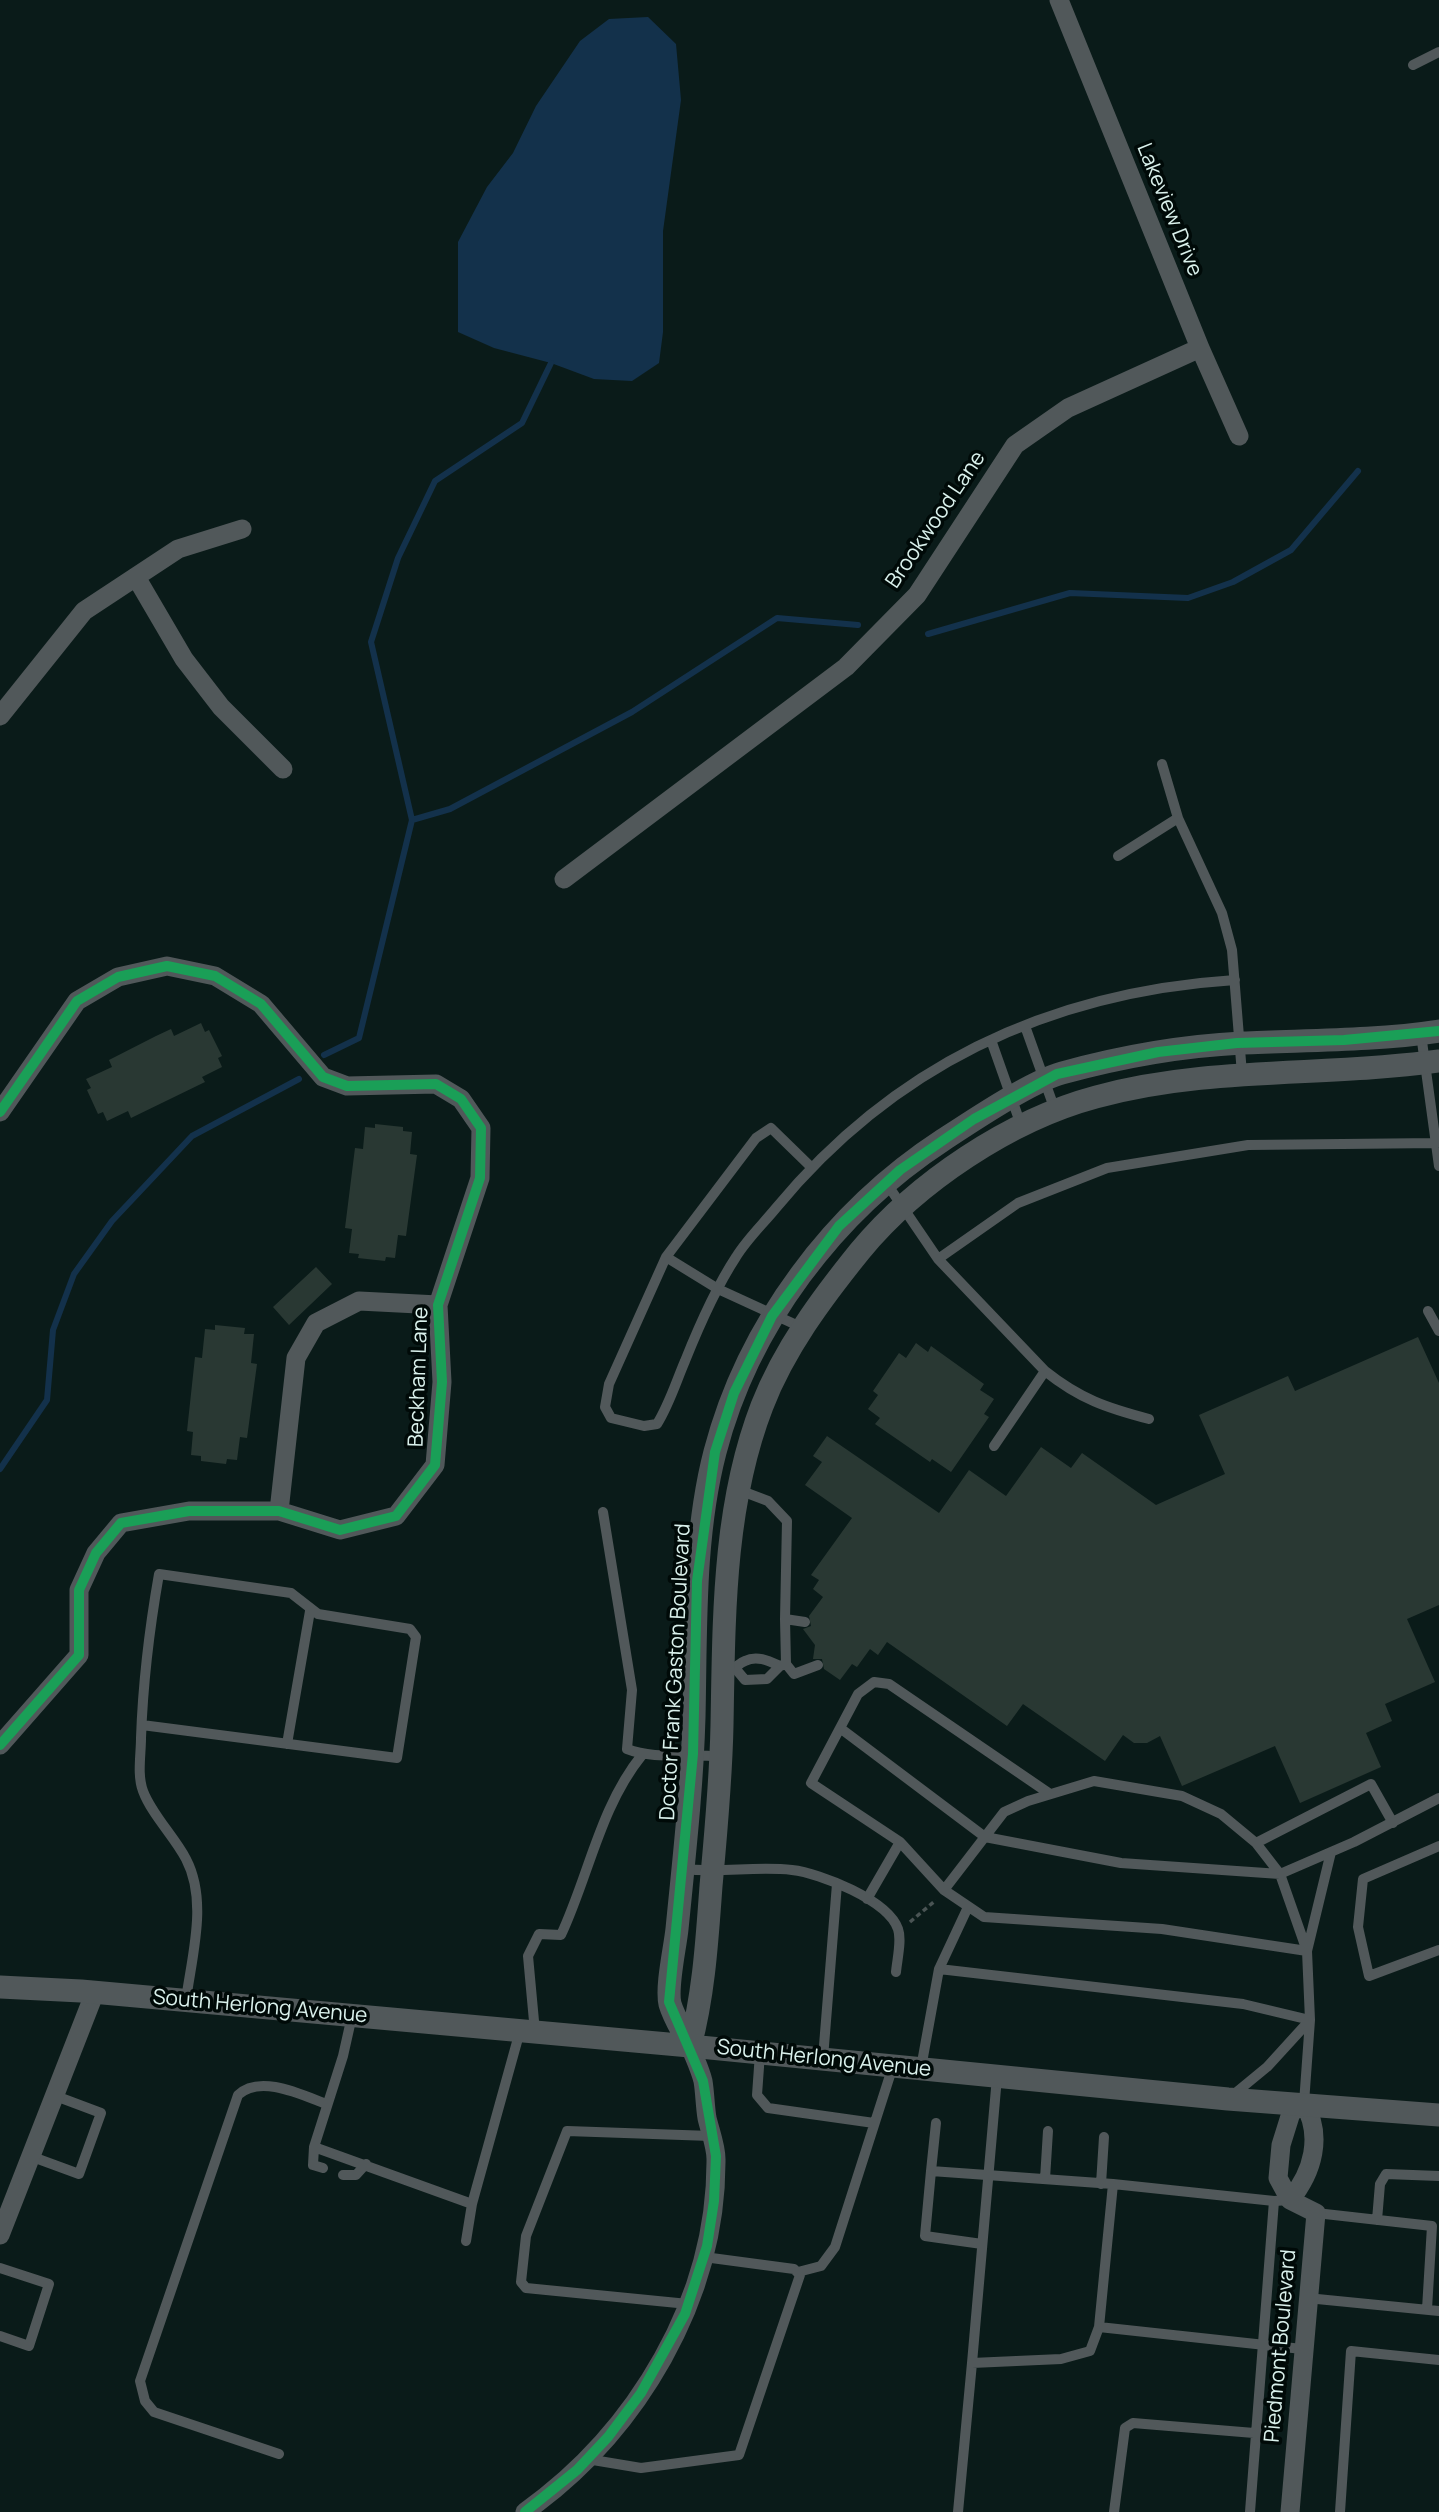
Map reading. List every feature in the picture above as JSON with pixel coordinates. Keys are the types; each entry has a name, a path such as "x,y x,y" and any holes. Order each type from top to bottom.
{"street":[{"name":"Lakeview Drive","path":"1059,0 1200,348 1239,436"},
{"name":"Brookwood Lane","path":"564,879 846,667 917,595 1015,445 1068,408 1200,348"},
{"path":"0,716 84,611 178,549 242,530"},
{"path":"136,577 192,669 221,707 283,769"},
{"name":"Beckham Lane","path":"0,1112 77,1001 118,977 167,966 215,976 261,1004 323,1077 347,1086 436,1084 461,1099 481,1128 480,1178 438,1305 442,1382 435,1465 396,1516 340,1530 279,1511 189,1511 121,1523 96,1553 79,1590 79,1655 0,1745"},
{"name":"Doctor Frank Gaston Boulevard","path":"690,2046 669,2002 693,1754 697,1581 715,1452 734,1393 772,1316 839,1226 886,1183 933,1146 1057,1074 1158,1052 1237,1043 1343,1040 1430,1032"},
{"path":"525,2512 587,2459 641,2393 665,2355 689,2304 704,2257 714,2201 716,2156 703,2081 690,2046 701,2003 729,1669 727,1558 747,1452 763,1403 818,1301 883,1223 901,1208 962,1163 1021,1125 1055,1110 1135,1086 1198,1077 1432,1062"},
{"name":"Beckham Lane","path":"279,1511 296,1358 316,1323 359,1301 438,1305"},
{"name":"South Herlong Avenue","path":"1,1989 95,1992 690,2046 1228,2099 1439,2115"},
{"path":"0,2235 95,1992"},
{"name":"Piedmont Boulevard","path":"1304,2103 1313,2119 1314,2144 1306,2180 1282,2201 1278,2178 1281,2145 1292,2112 1304,2103"},
{"path":"1282,2201 1316,2213"},
{"name":"Piedmont Boulevard","path":"1290,2512 1302,2349 1316,2213"}],"lane":[{"path":"1413,65 1439,51"},
{"path":"1162,764 1178,818 1222,913 1232,950 1237,1043 1242,1074"},
{"path":"1118,856 1178,818"},
{"path":"810,1166 771,1128 762,1131 666,1257 610,1384 605,1407 611,1419 644,1426 657,1424 718,1289 736,1256 810,1166 865,1116 925,1075 991,1040 1063,1010 1121,993 1235,980"},
{"path":"1025,1026 1055,1110"},
{"path":"1430,1032 1439,1166"},
{"path":"991,1040 1021,1125"},
{"path":"938,1259 1018,1203 1107,1168 1248,1145 1437,1143"},
{"path":"886,1183 938,1259 1045,1371 1065,1387 1098,1406 1149,1419"},
{"path":"666,1257 718,1289 803,1328"},
{"path":"1428,1311 1439,1331"},
{"path":"994,1446 1045,1371"},
{"path":"739,1490 768,1502 787,1521 783,1665 767,1679 745,1680 729,1669 745,1660 765,1659 783,1665 794,1674 818,1665"},
{"path":"603,1512 632,1690 627,1749 642,1755 693,1754 721,1757"},
{"path":"142,1725 397,1758 416,1637 410,1629 318,1615 290,1593 159,1574 145,1655 142,1725 141,1776 143,1792 186,1858 196,1880 198,1903 186,2000"},
{"path":"287,1744 310,1611"},
{"path":"785,1619 805,1622"},
{"path":"1050,1794 889,1684 874,1682 858,1693 811,1783 900,1842 944,1890 984,1917 1161,1929 1307,1951"},
{"path":"840,1728 985,1837 1121,1863 1280,1874 1393,1823 1439,1798"},
{"path":"466,2241 472,2204 528,2031 528,1956 540,1934 561,1935 580,1894 589,1860 622,1779 642,1755"},
{"path":"944,1890 1004,1812 1094,1781 1182,1796 1221,1814 1256,1843 1280,1874 1307,1951"},
{"path":"1256,1843 1371,1784 1393,1823"},
{"path":"867,1899 900,1842"},
{"path":"1439,1846 1363,1879 1358,1927 1369,1976 1439,1950"},
{"path":"1304,2103 1310,2020 1307,1951 1331,1852"},
{"path":"683,1869 712,1872 793,1870 837,1884 883,1909 898,1929 896,1972"},
{"path":"823,2059 837,1884"},
{"path":"920,2068 939,1969 968,1907"},
{"path":"939,1969 1243,2004 1310,2020"},
{"path":"323,2168 313,2165 314,2147 343,2056 352,2016"},
{"path":"1228,2099 1267,2067 1310,2020"},
{"path":"760,2053 757,2095 768,2108 874,2123"},
{"path":"704,2257 798,2272 821,2266 835,2247 892,2066"},
{"path":"958,2512 998,2076"},
{"path":"279,2454 154,2412 145,2401 140,2381 238,2095 245,2088 256,2086 282,2089 326,2104"},
{"path":"29,2156 79,2174 101,2113 53,2095"},
{"path":"936,2123 925,2236 982,2244"},
{"path":"689,2304 526,2288 521,2283 526,2236 567,2131 711,2136"},
{"path":"1045,2179 1048,2131"},
{"path":"1101,2184 1104,2137"},
{"path":"314,2147 472,2204"},
{"path":"343,2175 356,2175 366,2164"},
{"path":"931,2171 1113,2184 1282,2201"},
{"path":"1377,2220 1380,2184 1385,2174 1439,2176"},
{"path":"972,2363 1061,2359 1090,2351 1100,2327 1113,2184"},
{"name":"Piedmont Boulevard","path":"1250,2512 1263,2343 1282,2201"},
{"path":"1316,2213 1432,2226 1427,2309"},
{"path":"0,2268 49,2284 29,2346 0,2336"},
{"path":"587,2459 641,2468 739,2455 800,2275 798,2272"},
{"path":"1307,2298 1439,2311"},
{"path":"1100,2327 1302,2349"},
{"path":"1340,2512 1351,2351 1439,2360"},
{"path":"1114,2512 1125,2428 1133,2423 1254,2433"}],"path":[{"path":"898,1929 927,1909 944,1890"}],"water":[{"path":"648,17 676,44 681,100 663,231 663,332 659,363 632,381 594,379 551,363 494,348 458,332 458,242 487,187 513,153 536,106 580,41 609,19"}],"building":[{"path":"201,1023 205,1032 209,1030 222,1056 218,1058 222,1067 202,1077 205,1082 131,1118 128,1111 107,1121 103,1112 98,1114 87,1090 91,1088 86,1079 112,1067 109,1060 156,1036 171,1029 174,1036"},
{"path":"375,1124 403,1127 403,1131 412,1132 410,1154 417,1155 406,1236 398,1235 395,1258 386,1257 385,1261 358,1258 359,1254 349,1253 352,1229 345,1228 355,1148 363,1149 365,1127 375,1128"},
{"path":"316,1267 332,1284 289,1325 273,1307"},
{"path":"215,1325 245,1328 244,1334 254,1334 251,1363 257,1364 247,1438 240,1437 237,1460 227,1459 226,1464 201,1461 201,1456 191,1455 193,1432 187,1431 195,1357 202,1358 205,1329 215,1330"},
{"path":"1418,1337 1439,1383 1439,1605 1407,1619 1435,1682 1385,1704 1392,1721 1366,1733 1381,1767 1300,1803 1275,1746 1182,1786 1160,1736 1147,1743 1134,1743 1123,1735 1105,1761 1023,1704 1007,1726 887,1642 878,1655 870,1649 857,1667 852,1664 840,1680 824,1669 822,1659 813,1659 815,1645 803,1629 811,1626 809,1616 823,1597 813,1589 819,1580 811,1575 852,1518 805,1485 822,1462 813,1456 827,1436 939,1513 969,1470 1006,1496 1041,1447 1071,1468 1082,1453 1156,1505 1225,1474 1199,1415 1288,1376 1295,1391"},
{"path":"916,1343 928,1352 931,1346 984,1384 980,1390 994,1399 984,1414 989,1417 951,1472 932,1459 930,1462 875,1424 880,1418 868,1409 878,1395 873,1391 899,1353 906,1358"}],"waterway":[{"path":"412,820 371,642 398,558 435,481 522,423 551,363"},
{"path":"928,634 1070,593 1188,598 1233,582 1291,550 1358,471"},
{"path":"324,1055 359,1038 412,820 450,809 632,712 777,618 858,625"},
{"path":"0,1469 47,1400 53,1330 74,1274 112,1221 192,1136 299,1079"}],"cycle path":[{"path":"0,1112 77,1001 118,977 167,966 215,976 261,1004 323,1077 347,1086 436,1084 461,1099 481,1128 480,1178 438,1305 442,1382 435,1465 396,1516 340,1530 279,1511 189,1511 121,1523 96,1553 79,1590 79,1655 0,1745"},
{"path":"525,2512 577,2470 608,2437 641,2393 685,2314 707,2246 714,2201 716,2156 703,2081 669,2002 693,1754 697,1581 715,1452 734,1393 772,1316 839,1226 900,1170 974,1119 1057,1074 1158,1052 1237,1043 1344,1040 1439,1031"}]}
